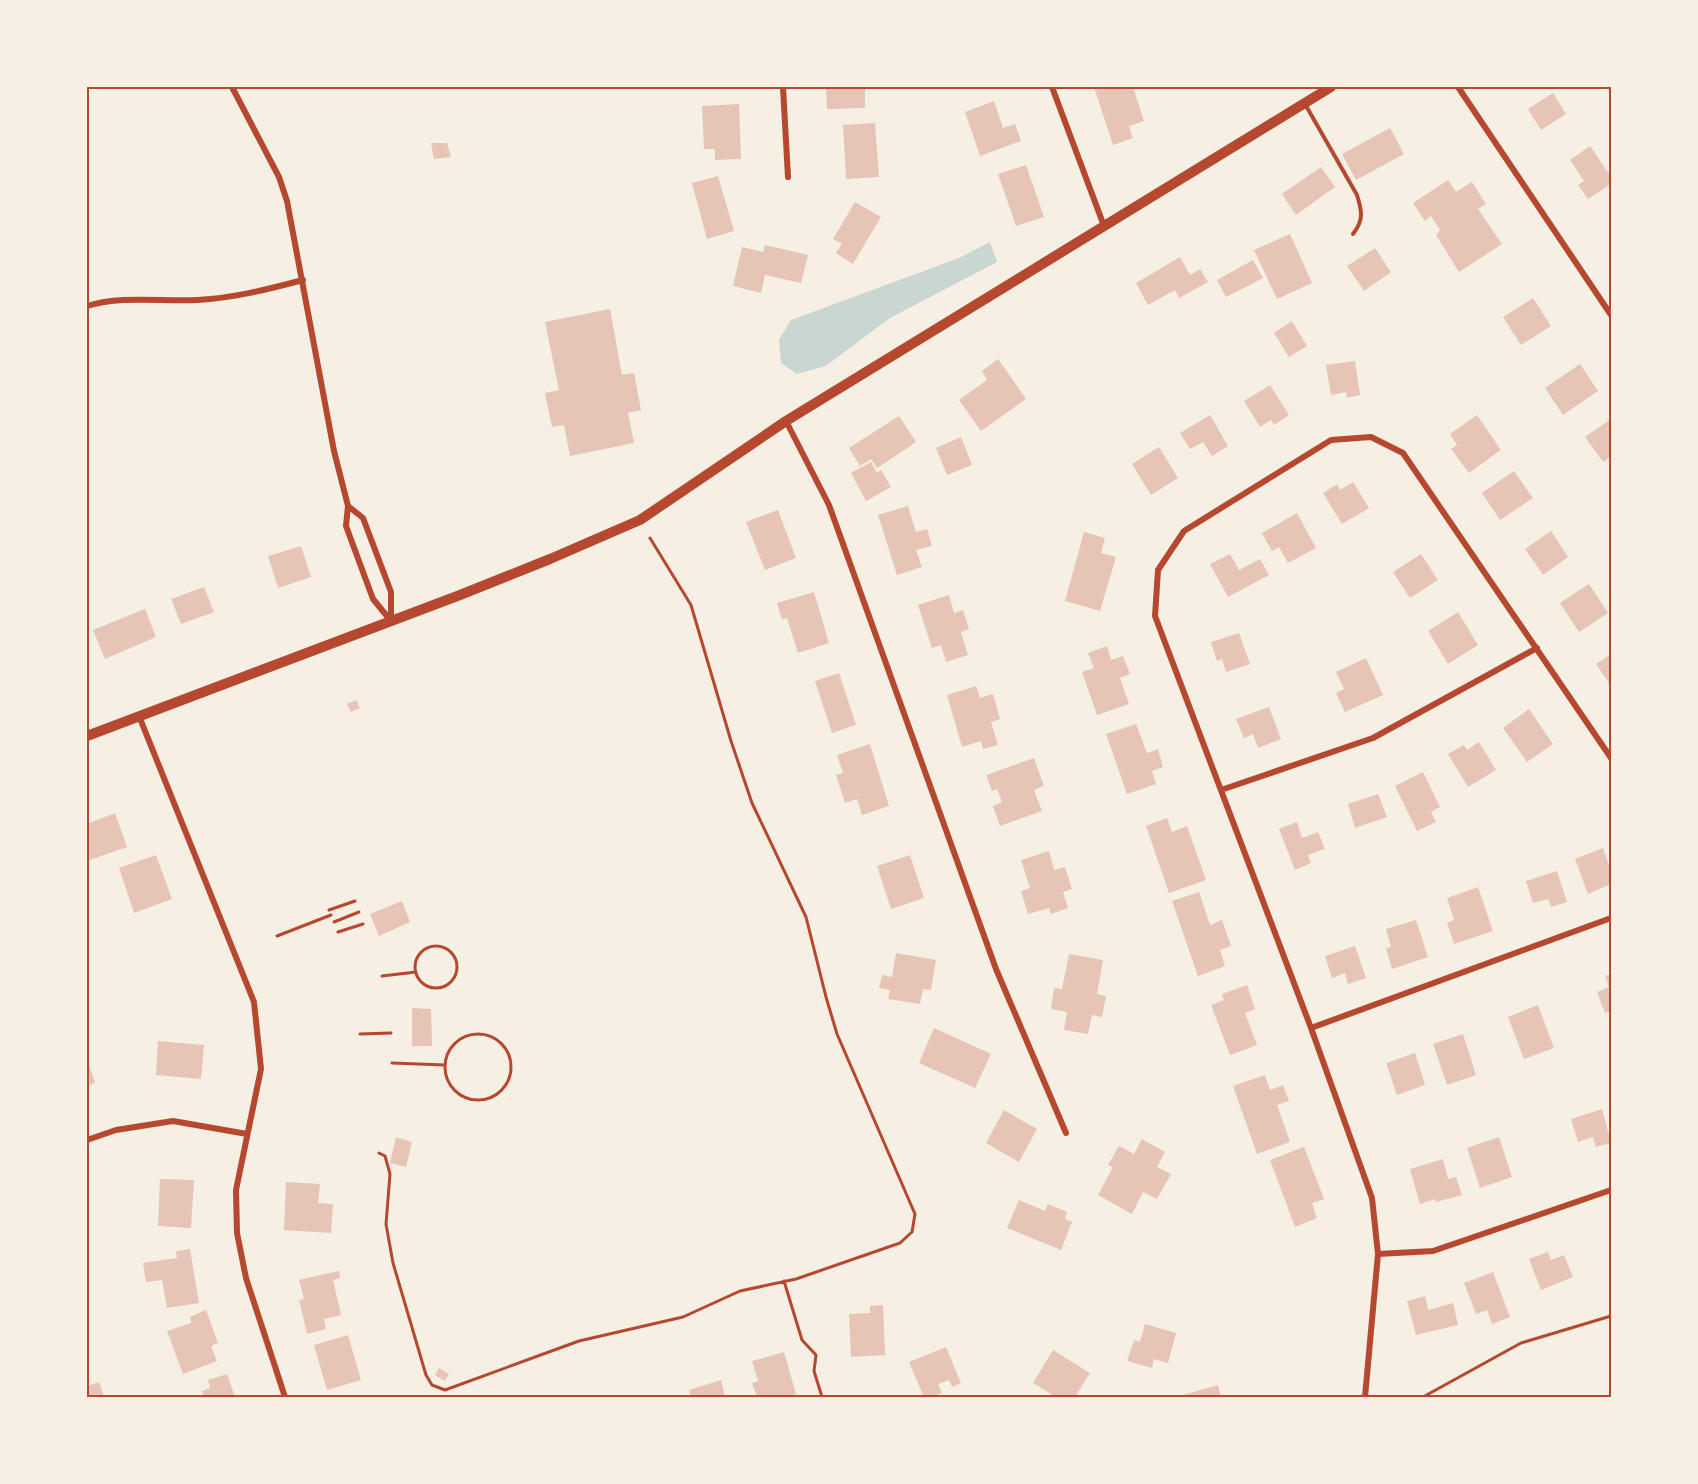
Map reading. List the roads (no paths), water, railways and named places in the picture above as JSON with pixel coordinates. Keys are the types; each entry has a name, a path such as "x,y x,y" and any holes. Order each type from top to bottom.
{"street":[{"path":"232,87 279,177 287,201 334,451 348,507 346,526 373,599 391,621"},
{"path":"783,87 788,177"},
{"path":"1052,87 1104,226"},
{"path":"87,736 550,559 640,520 786,421 1330,87"},
{"path":"1458,87 1611,315"},
{"path":"87,306 112,302 231,297 303,280"},
{"path":"786,421 829,505 996,969 1066,1133"},
{"path":"1365,1397 1378,1254 1372,1198 1311,1028 1155,616 1158,570 1184,531 1292,464 1331,440 1371,438 1403,453 1611,758"},
{"path":"348,507 363,518 391,592 391,621"},
{"path":"1221,790 1373,738 1537,648"},
{"path":"140,716 254,1002 261,1069 236,1190 237,1233 246,1278 285,1397"},
{"path":"1311,1028 1611,918"},
{"path":"87,1140 116,1130 173,1121 247,1134"},
{"path":"1378,1254 1433,1251 1611,1190"}],"lane":[{"path":"1304,103 1357,195 1362,211 1359,226 1353,234"}]}
